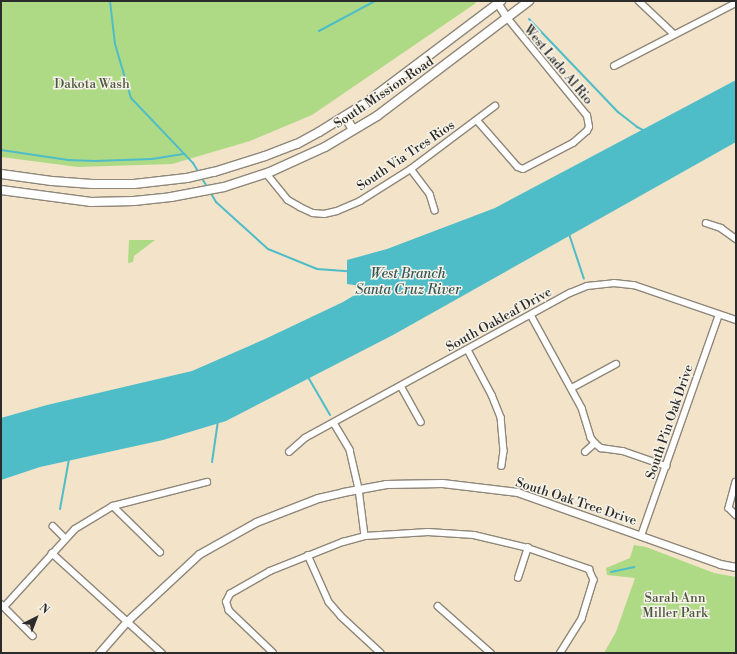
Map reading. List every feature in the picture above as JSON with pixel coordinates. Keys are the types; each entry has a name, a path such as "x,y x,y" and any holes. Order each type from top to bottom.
{"main road":[{"name":"South Mission Road","path":"1,190 91,202 134,201 224,187 267,174 324,147 396,102 529,1"},
{"name":"South Mission Road","path":"1,174 52,181 92,184 134,184 187,178 214,172 297,144 345,116 437,50 498,2"},
{"path":"345,116 353,130"}],"street":[{"path":"639,1 674,34"},
{"path":"498,2 507,18"},
{"path":"614,66 736,3"},
{"name":"West Lado Al Rio","path":"477,120 518,167 524,169 573,143 587,131 589,127 587,116 507,18"},
{"name":"South Via Tres Rios","path":"267,174 288,200 300,208 324,214 337,211 360,201 410,169 495,106"},
{"path":"410,169 430,194 435,210"},
{"path":"706,223 721,228 736,239"},
{"name":"South Oakleaf Drive","path":"289,452 305,438 578,290 595,284 614,283 642,288 736,320"},
{"name":"South Pin Oak Drive","path":"641,536 719,314"},
{"path":"531,315 585,414 594,444 601,448 623,451 666,466"},
{"path":"468,350 492,395 501,417 504,451 502,466"},
{"path":"572,388 616,364"},
{"path":"401,386 421,422"},
{"path":"334,423 350,450 359,488 366,536"},
{"path":"585,452 594,444"},
{"path":"33,636 2,605 75,529 113,506 207,482"},
{"name":"South Oak Tree Drive","path":"98,653 127,621 199,554 256,522 318,498 359,488 391,484 430,482 516,492 720,564 736,567"},
{"path":"736,482 729,501 729,512 736,515"},
{"path":"113,506 160,552"},
{"path":"53,526 66,539"},
{"path":"273,653 234,617 224,603 230,594 270,571 308,555 366,536 428,532 474,535 528,548 584,567 595,574 594,583 582,619 561,653"},
{"path":"518,578 528,548"},
{"path":"52,554 162,653"},
{"path":"308,555 329,602 341,616 381,653"},
{"path":"438,606 491,653"}],"green space":[{"name":"Dakota Wash","path":"1,1 475,1 476,3 312,115 250,141 172,164 78,167 1,157"},
{"path":"129,240 155,240 134,256 133,262 128,263"},
{"name":"Sarah Ann Miller Park","path":"634,545 646,547 714,573 736,577 736,653 604,653 616,632 635,578 607,575 606,568 630,558"}],"water":[{"name":"West Branch Santa Cruz River","path":"736,80 736,142 393,335 226,421 163,440 40,467 1,480 1,418 47,405 192,371 265,339 343,302 368,287 347,284 347,260 387,249 495,208"}],"waterway":[{"name":"Dakota Wash","path":"110,1 115,44 131,98 193,163 199,173"},
{"path":"319,31 375,1"},
{"path":"529,19 618,112 643,130"},
{"path":"1,150 68,160 95,161 152,159 185,154"},
{"name":"Dakota Wash","path":"201,177 208,188"},
{"name":"Dakota Wash","path":"210,192 216,202 268,249 317,269 348,271"},
{"path":"569,234 584,279"},
{"path":"308,377 330,415"},
{"path":"212,462 218,421"},
{"path":"60,509 69,459"},
{"path":"611,572 634,567"}]}
